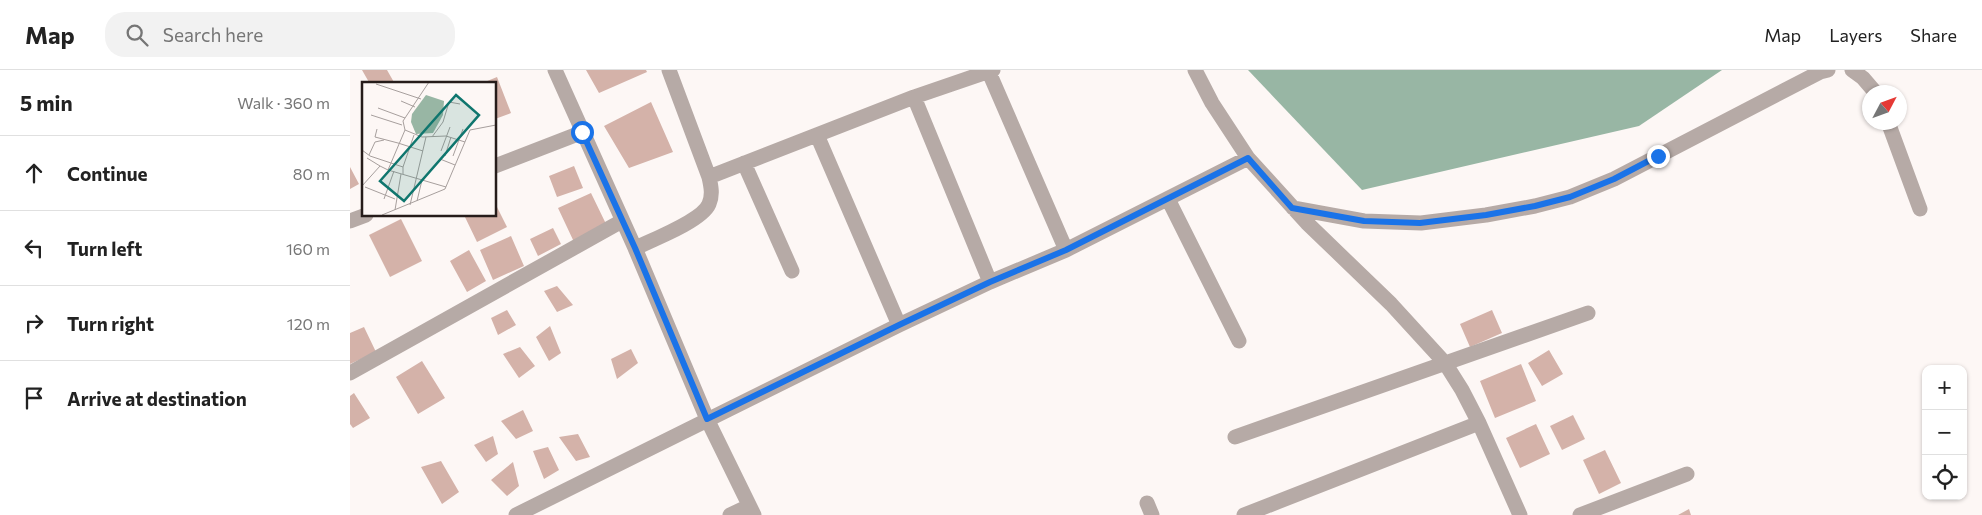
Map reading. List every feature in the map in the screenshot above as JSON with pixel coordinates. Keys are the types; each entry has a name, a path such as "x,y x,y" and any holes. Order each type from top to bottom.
{"street":[{"path":"555,70 635,248 707,419 751,510 730,515"},
{"path":"635,248 698,216 709,205 712,192 709,177 669,70"},
{"path":"1195,70 1212,103 1248,158 1292,208 1390,304 1445,363 1479,423 1520,515"},
{"path":"1292,208 1364,221 1420,223 1486,215 1544,204 1570,197 1614,179 1812,76 1828,70"},
{"path":"1852,70 1869,85"},
{"path":"709,177 914,97 990,71 1066,250"},
{"path":"914,97 990,282"},
{"path":"1891,130 1920,209"},
{"path":"496,166 582,132"},
{"path":"817,135 899,325"},
{"path":"516,515 899,325 990,282 1066,250 1248,158"},
{"path":"744,163 792,271"},
{"path":"1168,199 1238,341"},
{"path":"350,221 363,216"},
{"path":"350,372 622,220"},
{"path":"1235,437 1588,314"},
{"path":"1244,515 1479,423"},
{"path":"1580,515 1687,474"}],"shaded area":[{"path":"1248,70 1722,70 1639,126 1362,190"}],"building":[{"path":"362,70 387,70 394,82 369,82"},
{"path":"586,70 646,70 647,72 599,93"},
{"path":"497,77 511,113 496,119 496,82 485,82"},
{"path":"651,102 673,152 629,168 604,126"},
{"path":"574,166 583,188 557,197 549,176"},
{"path":"350,167 359,184 350,189"},
{"path":"591,193 607,226 574,242 558,208"},
{"path":"496,205 507,227 477,242 464,216 496,216"},
{"path":"401,219 422,261 390,277 369,235"},
{"path":"553,228 561,244 538,256 530,239"},
{"path":"511,236 524,266 493,280 480,250"},
{"path":"469,250 486,281 467,292 450,261"},
{"path":"557,286 573,305 557,312 544,291"},
{"path":"507,310 516,325 498,335 491,318"},
{"path":"1492,310 1502,333 1470,347 1460,324"},
{"path":"550,326 561,353 549,361 536,337"},
{"path":"364,327 376,352 350,364 350,333"},
{"path":"520,347 535,366 519,378 503,354"},
{"path":"631,349 638,363 617,379 611,359"},
{"path":"1549,350 1563,374 1542,386 1528,363"},
{"path":"422,361 445,398 418,414 396,377"},
{"path":"1521,364 1536,401 1495,418 1480,381"},
{"path":"354,393 370,418 353,428 350,424 350,396"},
{"path":"523,410 533,431 516,439 501,421"},
{"path":"1573,415 1585,439 1562,450 1550,426"},
{"path":"1536,424 1550,454 1520,468 1506,438"},
{"path":"578,434 590,457 576,461 559,437"},
{"path":"493,436 498,454 486,462 474,445"},
{"path":"548,447 559,470 544,479 533,451"},
{"path":"1605,450 1621,483 1599,494 1583,460"},
{"path":"441,461 459,492 442,504 421,467"},
{"path":"513,462 519,486 507,496 491,480"},
{"path":"1689,509 1691,515 1678,515"}],"route":[{"path":"582,132 635,248 707,419 990,282 1066,250 1248,158 1292,208 1364,221 1420,223 1486,215 1570,197 1614,179 1658,156"}]}
